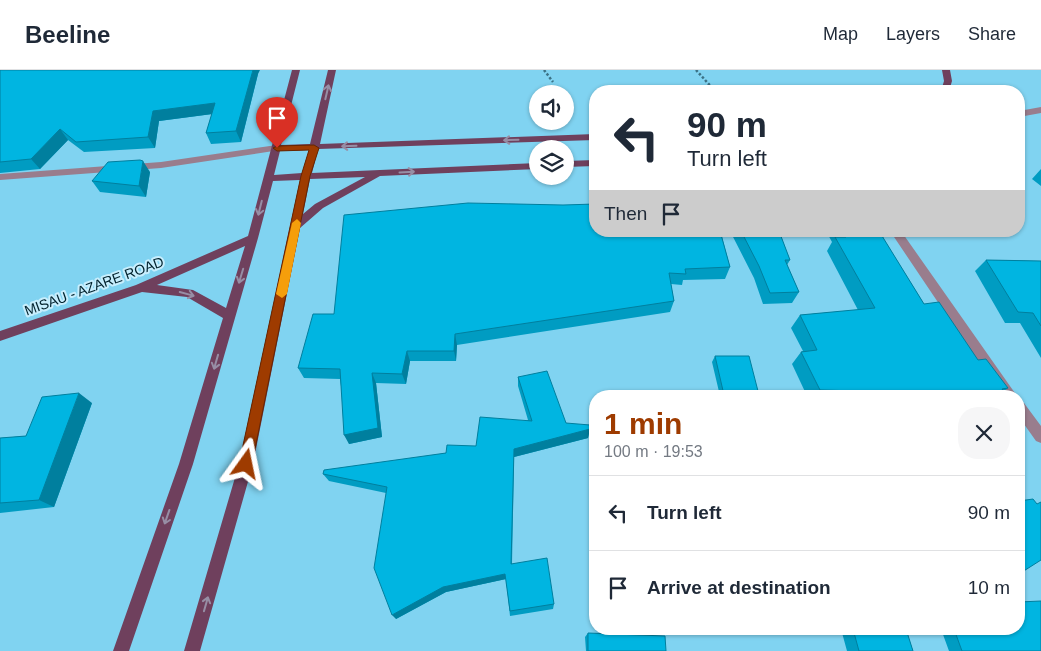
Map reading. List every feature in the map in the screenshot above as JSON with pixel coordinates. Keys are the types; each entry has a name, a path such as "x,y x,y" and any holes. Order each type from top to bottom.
{"main road":[{"path":"121,651 186,464 253,238 296,70"},
{"path":"192,651 246,464 306,176 332,70"},
{"path":"946,70 947,85"},
{"path":"277,148 589,136"},
{"path":"574,164 589,163"},
{"path":"268,178 529,166"},
{"path":"296,226 319,206 380,174"},
{"name":"MISAU - AZARE ROAD","path":"0,336 140,288 253,238"},
{"path":"140,288 189,293 229,315"}],"street":[{"path":"1025,113 1041,110"},
{"path":"0,176 161,164 277,148"},
{"path":"899,237 970,341 1007,390"},
{"path":"1025,415 1041,437"}],"path":[{"path":"544,70 553,82"},
{"path":"696,70 710,85"}],"building":[{"path":"0,70 253,70 236,131 206,133 215,103 153,111 148,137 76,142 60,129 31,159 0,162"},
{"path":"143,161 139,186 92,181 108,162"},
{"path":"468,203 589,204 589,237 722,237 730,267 685,269 686,274 669,273 674,301 455,334 454,351 407,351 402,374 372,373 378,428 344,435 340,369 298,368 313,314 334,314 344,215"},
{"path":"744,237 781,237 790,260 785,260 799,292 770,293"},
{"path":"835,237 883,237 924,304 939,302 978,360 986,359 1008,388 1003,390 820,390 801,352 817,350 800,315 875,308"},
{"path":"986,260 1041,261 1041,326 1033,313 1018,312"},
{"path":"715,356 749,356 758,390 723,390"},
{"path":"547,371 566,423 589,425 589,429 514,449 511,564 547,558 554,604 510,611 505,574 443,587 392,615 374,568 387,487 323,474 324,470 446,453 447,445 476,446 480,417 532,421 518,377"},
{"path":"79,393 39,500 0,503 0,438 26,436 42,397"},
{"path":"1033,499 1037,504 1041,502 1041,560 1025,570 1025,500"},
{"path":"1041,601 1041,651 962,651 956,635 1025,635 1025,602"},
{"path":"588,633 589,635 665,636 666,651 588,651"},
{"path":"855,635 908,635 913,651 859,651"}],"slow traffic":[{"path":"282,294 297,223"}],"route":[{"path":"246,464 306,176 314,148 277,148"}]}
